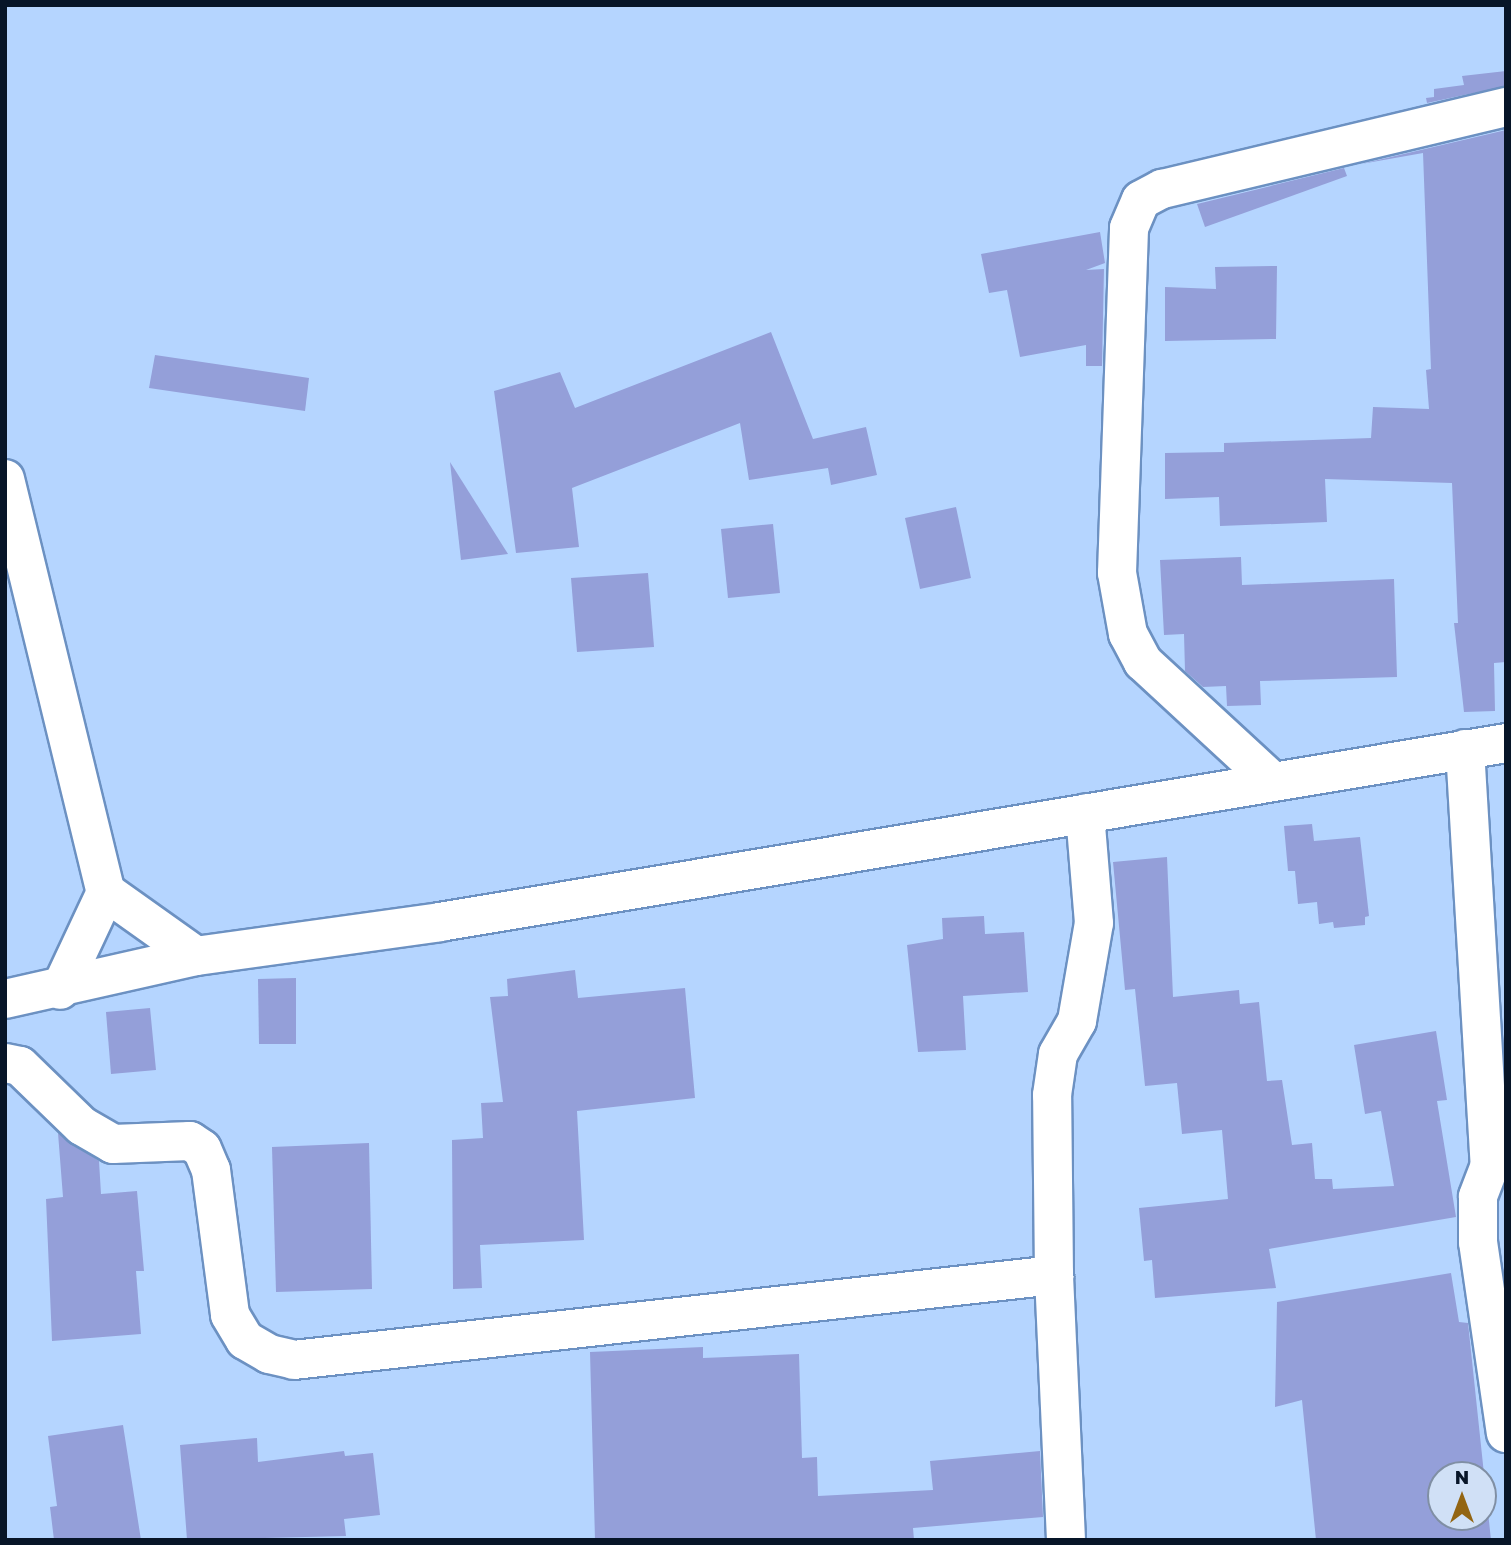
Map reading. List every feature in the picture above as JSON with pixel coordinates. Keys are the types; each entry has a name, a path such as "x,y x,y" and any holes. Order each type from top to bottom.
{"street":[{"path":"1272,781 1143,662 1128,634 1117,573 1129,228 1141,200 1162,189 1506,107"},
{"path":"5,479 106,892 60,990"},
{"path":"5,999 60,990 196,956 440,922 1506,743"},
{"path":"1465,749 1490,1165 1478,1197 1478,1242 1506,1433"},
{"path":"1066,1540 1054,1275 1052,1095 1058,1054 1077,1021 1094,923 1085,813"},
{"path":"106,892 196,956"},
{"path":"5,1063 20,1066 82,1126 113,1144 190,1141 202,1149 211,1170 230,1315 245,1340 269,1354 294,1360 1054,1275"}],"building":[{"path":"1506,71 1506,86 1427,103 1426,98 1434,97 1434,89 1464,85 1462,76"},
{"path":"1506,130 1506,662 1494,663 1495,711 1464,712 1454,623 1458,623 1452,483 1325,479 1327,522 1220,526 1219,497 1165,499 1165,453 1224,452 1224,443 1371,438 1373,407 1429,409 1426,370 1431,369 1423,153 1361,164"},
{"path":"1344,168 1347,176 1205,227 1197,204"},
{"path":"1100,232 1105,263 1086,270 1104,269 1102,366 1086,366 1086,345 1020,357 1007,290 989,293 981,254"},
{"path":"1277,266 1276,339 1165,341 1165,287 1216,289 1215,267"},
{"path":"771,332 813,439 866,427 877,475 831,485 828,468 749,480 740,423 572,488 579,547 516,553 494,391 560,372 575,408"},
{"path":"155,355 309,378 305,411 149,388"},
{"path":"450,462 508,554 461,560"},
{"path":"956,507 971,578 920,589 905,518"},
{"path":"773,524 780,593 728,598 721,529"},
{"path":"1241,557 1242,585 1394,579 1397,677 1260,681 1261,705 1227,706 1226,686 1203,687 1185,671 1184,634 1164,635 1160,560"},
{"path":"648,573 654,647 577,652 571,578"},
{"path":"1312,824 1314,841 1360,837 1369,916 1365,917 1365,925 1334,928 1333,922 1319,924 1317,902 1298,904 1295,871 1288,871 1284,826"},
{"path":"1167,857 1173,997 1239,990 1240,1004 1259,1002 1267,1081 1282,1080 1292,1145 1312,1143 1315,1179 1332,1179 1333,1189 1394,1186 1381,1111 1365,1114 1354,1045 1436,1031 1447,1100 1437,1101 1456,1217 1269,1249 1276,1288 1155,1298 1152,1260 1144,1261 1139,1208 1228,1199 1222,1130 1182,1134 1177,1083 1145,1086 1135,989 1125,990 1113,862"},
{"path":"984,916 985,934 1024,932 1028,992 963,996 966,1050 918,1052 907,945 943,939 942,918"},
{"path":"575,970 578,998 685,988 695,1098 577,1111 584,1240 480,1245 482,1288 453,1289 452,1140 483,1138 481,1103 503,1102 490,997 508,996 507,979"},
{"path":"296,978 296,1044 259,1044 258,979"},
{"path":"150,1008 156,1070 111,1074 106,1012"},
{"path":"58,1133 99,1161 101,1194 137,1191 144,1271 136,1271 141,1334 52,1341 46,1199 63,1197"},
{"path":"369,1143 372,1289 276,1292 272,1147"},
{"path":"1451,1273 1459,1322 1468,1323 1483,1461 1427,1461 1427,1531 1490,1531 1491,1540 1316,1540 1302,1400 1275,1407 1277,1302"},
{"path":"703,1347 703,1358 799,1354 802,1458 817,1457 818,1496 933,1490 930,1461 1040,1451 1043,1517 913,1528 914,1540 595,1540 590,1352"},
{"path":"123,1425 141,1540 54,1540 50,1507 57,1506 48,1436"},
{"path":"257,1438 258,1462 344,1451 345,1456 373,1453 380,1515 344,1519 346,1536 187,1540 180,1445"}]}
